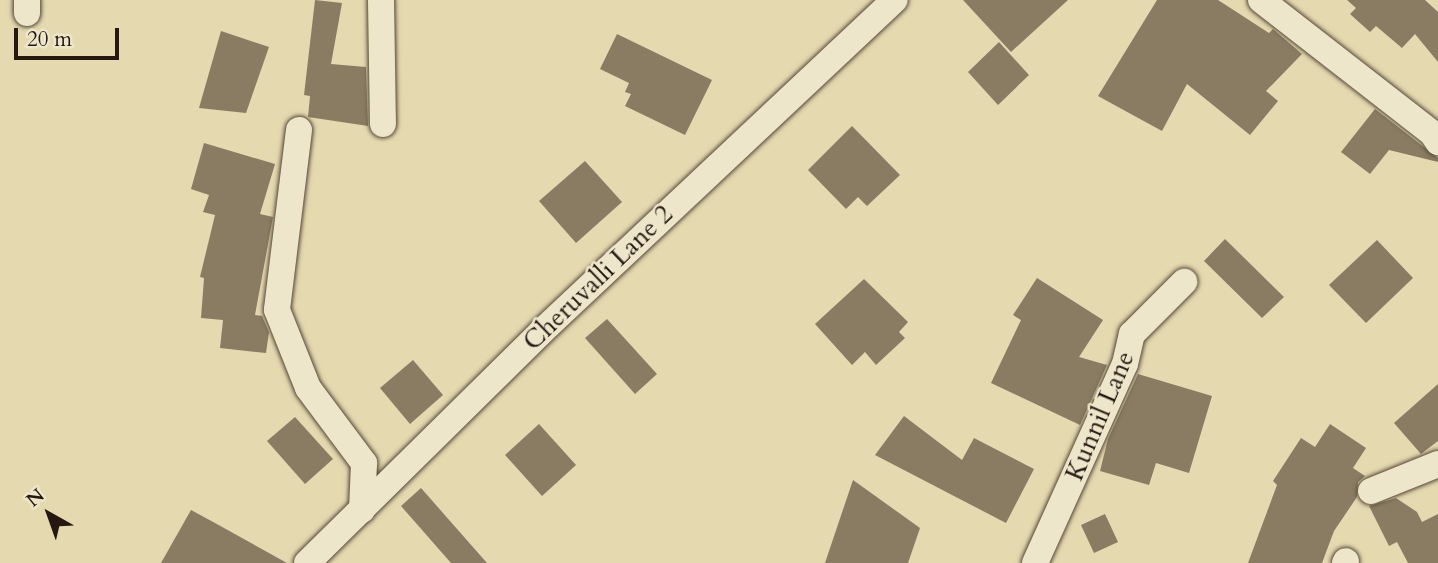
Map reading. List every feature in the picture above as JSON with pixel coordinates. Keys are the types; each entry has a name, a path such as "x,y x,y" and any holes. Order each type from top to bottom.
{"street":[{"path":"381,0 383,124"},
{"name":"Cheruvalli Lane 2","path":"307,563 541,332 895,0"},
{"path":"1261,0 1436,134"},
{"path":"299,131 277,310 308,388 364,463 362,510"},
{"name":"Kunnil Lane","path":"1035,563 1125,364 1132,334 1184,282"},
{"path":"1371,491 1438,464"}],"building":[{"path":"315,0 342,3 331,64 366,67 368,126 308,117 310,96 304,95"},
{"path":"963,0 1068,0 1011,52"},
{"path":"1157,0 1218,0 1269,33 1273,29 1302,54 1266,91 1278,101 1250,135 1187,84 1162,131 1098,96"},
{"path":"1347,0 1425,0 1438,12 1438,62 1415,34 1402,48 1376,26 1370,32 1350,14 1356,8"},
{"path":"221,31 269,47 246,113 199,108"},
{"path":"617,34 712,80 685,135 625,106 631,94 625,92 629,83 600,69"},
{"path":"999,42 1029,75 998,105 968,72"},
{"path":"1375,109 1438,158 1438,162 1389,150 1370,174 1341,152"},
{"path":"852,126 900,175 867,206 858,197 846,209 808,170"},
{"path":"204,143 275,164 260,214 273,217 255,315 262,316 269,332 266,353 220,348 223,320 201,318 204,278 200,277 215,215 203,212 209,195 191,189"},
{"path":"585,161 622,202 576,243 539,201"},
{"path":"1225,239 1284,297 1262,318 1204,261"},
{"path":"1377,240 1413,278 1366,323 1329,285"},
{"path":"1037,278 1103,320 1079,357 1107,365 1080,425 991,383 1021,320 1013,315"},
{"path":"864,279 908,322 899,332 905,338 876,365 865,352 852,365 815,324"},
{"path":"607,319 657,374 635,394 585,338"},
{"path":"413,360 443,395 410,424 380,388"},
{"path":"1138,374 1212,396 1189,473 1156,463 1149,485 1100,471 1108,439"},
{"path":"1438,384 1438,441 1421,454 1394,423"},
{"path":"904,416 962,460 974,438 1034,469 1006,523 875,455"},
{"path":"295,417 333,459 305,484 267,441"},
{"path":"539,424 576,465 542,496 505,455"},
{"path":"1330,424 1366,448 1353,468 1365,476 1358,482 1357,497 1334,531 1322,563 1248,563 1277,485 1273,481 1301,438 1315,447"},
{"path":"853,480 920,528 908,563 825,563"},
{"path":"421,488 487,563 451,563 401,506"},
{"path":"1396,498 1417,512 1422,522 1438,514 1438,563 1408,563 1397,542 1389,546 1369,506"},
{"path":"191,510 215,523 287,563 161,563"},
{"path":"1105,514 1118,542 1094,553 1081,525"}]}
